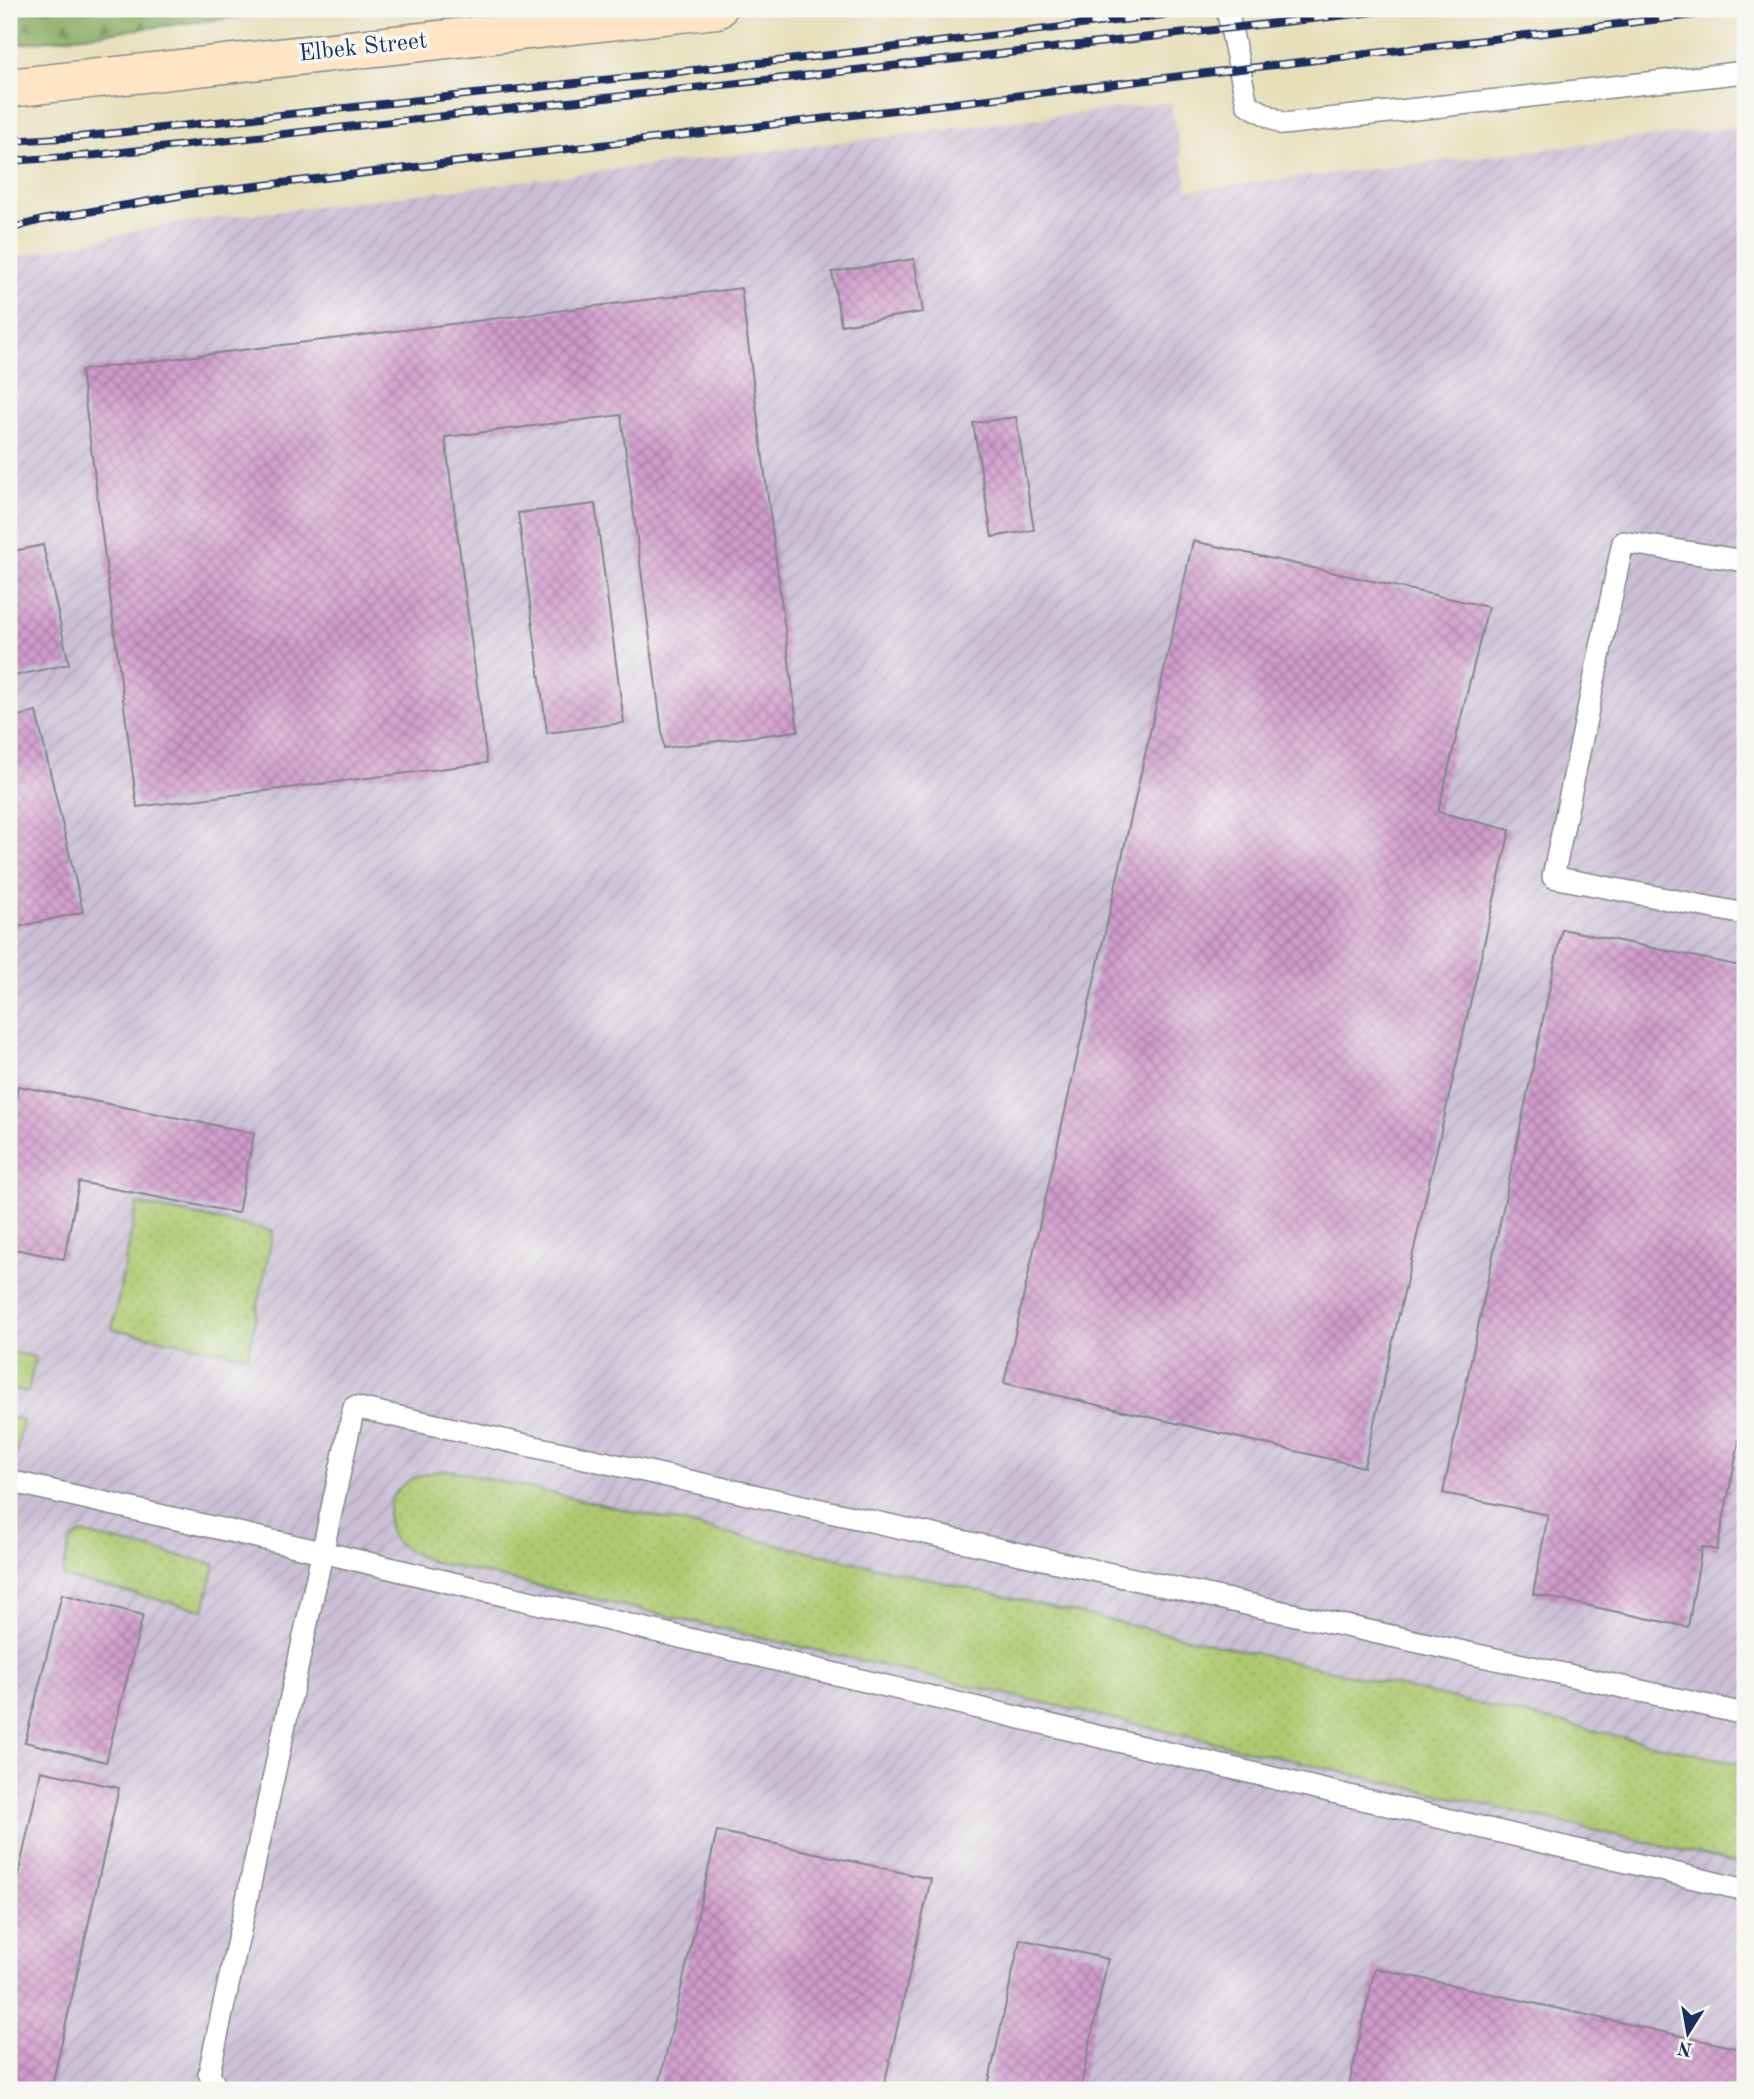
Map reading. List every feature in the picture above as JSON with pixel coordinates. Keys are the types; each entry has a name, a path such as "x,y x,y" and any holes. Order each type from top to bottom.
{"main road":[{"name":"Elbek Street","path":"9,88 717,9"}],"lane":[{"path":"1227,9 1247,104 1283,124 1745,72"},
{"path":"1745,561 1623,542 1553,877 1745,914"},
{"path":"217,2090 209,2073 354,1407 1745,1714"},
{"path":"9,1481 322,1552 1745,1890"}],"shaded area":[{"path":"1171,102 1188,190 1745,126 1745,2090 9,2090 9,259 169,224"}],"green space":[{"path":"9,9 302,9 9,45"},
{"path":"137,1204 273,1231 248,1356 112,1329"},
{"path":"9,1352 35,1357 28,1392 9,1388"},
{"path":"9,1417 23,1420 16,1455 9,1454"},
{"path":"450,1470 1745,1765 1745,1865 430,1561 405,1549 393,1538 388,1522 389,1505 400,1488 408,1482 428,1473"},
{"path":"81,1533 215,1564 204,1610 62,1577 70,1542"}],"building":[{"path":"914,259 923,312 841,325 832,272"},
{"path":"741,288 798,731 664,748 621,415 445,437 487,763 137,807 81,370"},
{"path":"1016,417 1034,530 992,537 973,423"},
{"path":"595,504 624,723 547,733 518,513"},
{"path":"1193,541 1488,607 1438,812 1510,830 1364,1467 1004,1383"},
{"path":"43,545 69,664 9,677 9,552"},
{"path":"36,712 83,912 9,929 9,718"},
{"path":"1562,929 1745,967 1745,1413 1717,1550 1702,1547 1688,1627 1533,1594 1548,1515 1443,1493"},
{"path":"18,1086 254,1133 238,1213 79,1182 64,1259 9,1248 9,1131"},
{"path":"62,1594 143,1615 106,1762 25,1742"},
{"path":"41,1771 119,1788 51,2090 9,2090 9,1917"},
{"path":"717,1831 931,1879 883,2090 658,2090"},
{"path":"1020,1939 1108,1959 1080,2090 987,2090"},
{"path":"1375,1968 1745,2050 1745,2090 1348,2090"}],"railway":[{"path":"9,141 79,137 796,59 1214,9"},
{"path":"9,161 96,155 1401,9"},
{"path":"9,229 42,220 189,194 1745,9"}]}
